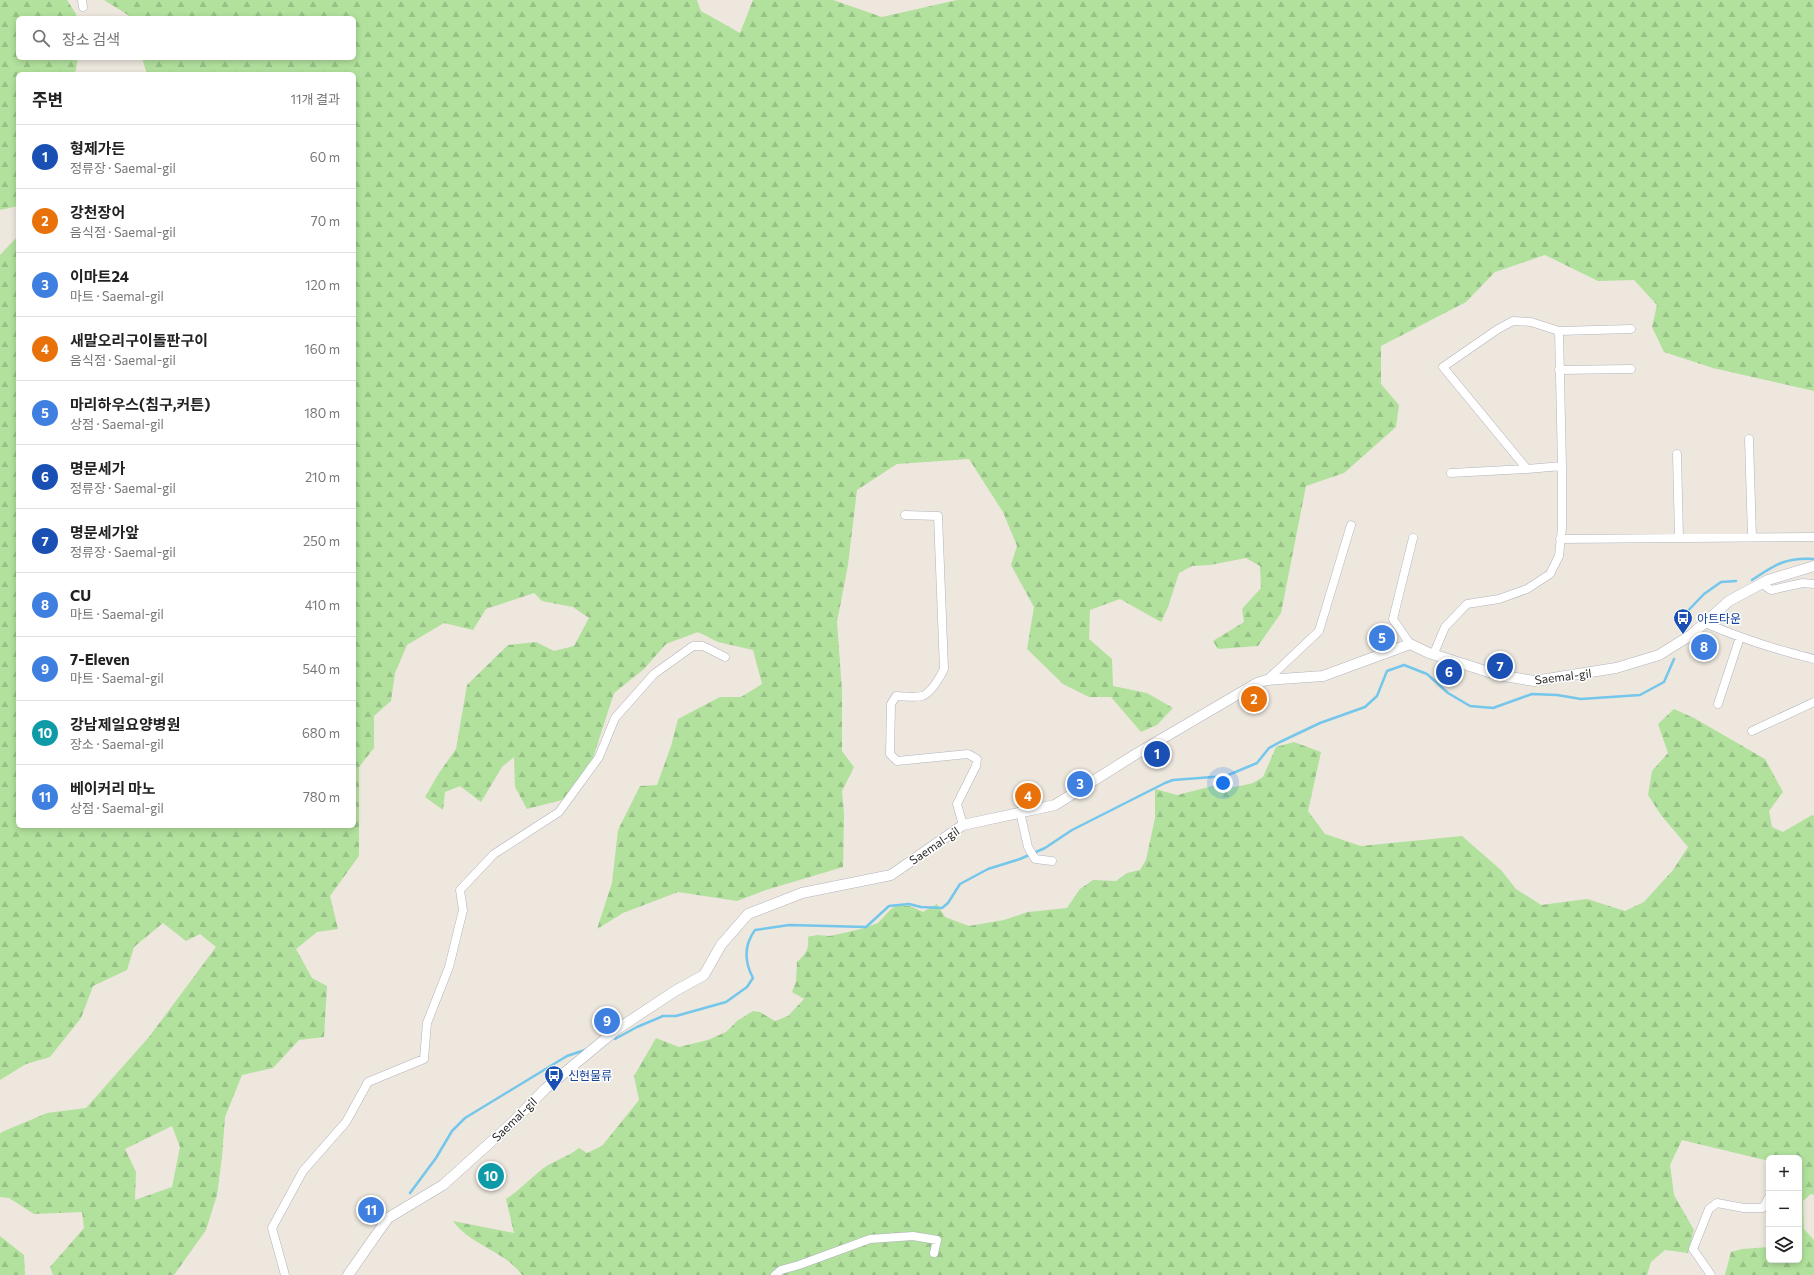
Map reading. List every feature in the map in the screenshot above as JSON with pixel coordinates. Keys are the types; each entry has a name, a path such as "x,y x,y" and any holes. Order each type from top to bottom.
{"street":[{"path":"1527,469 1443,366 1498,329 1513,321 1531,322 1559,331 1631,329"},
{"path":"1434,653 1444,627 1467,604 1499,599 1527,589 1550,574 1559,556 1562,466 1559,331"},
{"path":"1559,370 1631,369"},
{"path":"1749,439 1752,537"},
{"path":"1677,454 1679,538"},
{"path":"1451,473 1562,466"},
{"path":"905,515 938,516 944,669 940,678 924,695 920,697 896,696 891,704 890,754 897,761 968,754 977,758 976,766 957,804 963,825"},
{"path":"1267,680 1319,631 1351,525"},
{"path":"1560,539 1814,536"},
{"path":"1410,644 1393,619 1414,538"},
{"name":"Saemal-gil","path":"348,1275 388,1218 443,1185 545,1090 616,1030 675,991 704,974 721,945 748,914 802,893 891,875 963,825 1055,805 1142,750 1257,683 1267,680 1323,676 1410,644 1498,675 1534,681 1616,668 1659,654 1691,635 1729,601 1761,583 1814,566"},
{"path":"1761,583 1771,590 1803,583 1814,584"},
{"path":"1705,622 1740,637 1792,654 1814,659"},
{"path":"1718,704 1740,637"},
{"path":"285,1275 272,1228 303,1171 346,1122 368,1082 424,1058 427,1023 449,967 462,910 460,890 494,854 559,812 599,756 615,718 654,674 693,646 703,646 725,657"},
{"path":"1752,731 1814,702"},
{"path":"1020,812 1029,849 1035,859 1052,861"},
{"path":"1711,1275 1693,1249 1708,1209 1717,1203 1744,1208 1763,1208 1766,1203"},
{"path":"775,1275 781,1270 870,1239 913,1236 936,1240 934,1253"}],"green space":[{"path":"0,0 67,0 76,16 16,16 16,60 78,60 75,72 16,72 16,206 0,210"},
{"path":"104,0 697,0 701,11 740,33 753,0 833,0 882,17 957,0 1814,0 1814,391 1713,368 1664,352 1652,327 1657,305 1634,280 1598,281 1545,255 1495,272 1466,302 1381,346 1381,384 1399,405 1396,427 1344,473 1306,486 1281,613 1258,646 1218,649 1213,641 1244,622 1242,609 1261,588 1260,566 1246,558 1210,565 1192,566 1179,573 1168,607 1161,622 1120,599 1090,610 1089,639 1112,659 1113,686 1147,693 1173,708 1157,725 1141,732 1111,697 1089,697 1063,684 1027,649 1034,607 1011,565 1017,546 1003,512 969,459 897,464 857,490 848,565 837,622 842,691 842,751 854,767 842,791 844,814 843,867 766,890 737,901 678,892 623,913 597,929 612,883 618,830 640,786 657,785 671,746 678,719 720,697 741,697 762,684 753,650 718,642 698,632 666,644 644,669 614,693 591,764 562,800 527,809 515,787 514,757 502,767 481,802 460,786 445,792 443,810 425,797 439,773 456,749 467,685 508,645 536,642 554,651 574,646 589,618 573,607 542,601 534,593 486,609 473,630 444,623 407,645 395,673 391,701 374,716 374,748 359,767 359,856 330,896 338,929 317,932 296,949 312,978 327,986 324,1037 299,1040 273,1068 242,1075 225,1117 217,1195 206,1230 174,1275 53,1275 50,1267 84,1228 82,1212 34,1214 9,1198 0,1197 0,1134 47,1113 86,1108 149,1037 216,947 200,934 186,941 163,923 134,947 127,970 93,986 81,1018 50,1057 26,1064 0,1080 0,255 16,238 16,828 356,828 356,72 146,72 143,60 356,60 356,16 128,16","holes":["172,1126 180,1147 172,1187 135,1200 136,1172 125,1149"]},
{"path":"1674,709 1694,718 1765,759 1783,792 1769,811 1772,827 1783,832 1812,815 1814,816 1814,1195 1811,1194 1803,1201 1804,1229 1814,1240 1814,1275 1725,1275 1731,1252 1742,1249 1766,1247 1766,1263 1802,1263 1802,1155 1766,1155 1766,1160 1682,1140 1670,1165 1674,1195 1694,1230 1688,1253 1665,1250 1651,1262 1647,1275 522,1275 506,1260 460,1229 453,1221 514,1233 506,1199 548,1165 579,1148 587,1153 602,1146 639,1100 634,1076 656,1038 679,1047 708,1040 726,1032 737,1021 753,1011 760,1012 775,1021 788,1016 804,999 792,992 796,982 797,962 803,957 806,951 808,937 817,935 830,936 861,929 878,923 891,909 896,906 910,906 923,912 937,904 945,917 969,926 1004,920 1028,912 1067,908 1080,889 1093,880 1116,881 1127,873 1140,870 1146,860 1155,818 1155,789 1177,795 1217,785 1236,787 1253,783 1263,777 1276,747 1294,742 1321,752 1308,811 1325,834 1361,846 1462,836 1501,870 1516,889 1541,905 1587,899 1625,911 1644,902 1673,870 1688,847 1661,815 1648,795 1652,771 1668,753 1658,724"},
{"path":"0,1236 24,1255 25,1275 0,1275"}],"waterway":[{"path":"1752,580 1781,563 1795,559 1814,559"},
{"path":"1680,628 1681,618 1704,594 1721,582 1736,581"},
{"path":"615,1039 637,1027 663,1016 676,1016 726,1002 747,987 753,978 748,965 746,953 749,941 755,930 789,925 866,927 889,906 909,904 921,907 942,908 948,903 960,884 988,869 1020,859 1045,848 1072,830 1165,783 1173,780 1226,776 1257,763 1269,748 1280,742 1320,723 1365,707 1377,696 1387,671 1404,665 1427,674 1448,693 1470,706 1493,708 1532,694 1557,695 1581,699 1640,695 1664,682 1674,659"},
{"path":"410,1193 436,1158 452,1131 465,1118 567,1056 585,1050"}],"place":[{"name":"아트타운","path":"1683,635"},
{"name":"마리하우스(침구,커튼)","path":"1382,638"},
{"name":"CU","path":"1704,647"},
{"name":"명문세가앞","path":"1500,666"},
{"name":"명문세가","path":"1449,672"},
{"name":"강천장어","path":"1254,699"},
{"name":"형제가든","path":"1157,754"},
{"name":"이마트24","path":"1080,784"},
{"name":"새말오리구이돌판구이","path":"1028,796"},
{"name":"7-Eleven","path":"607,1021"},
{"name":"신현물류","path":"554,1092"},
{"name":"강남제일요양병원","path":"491,1176"},
{"name":"베이커리 마노","path":"371,1210"}]}
